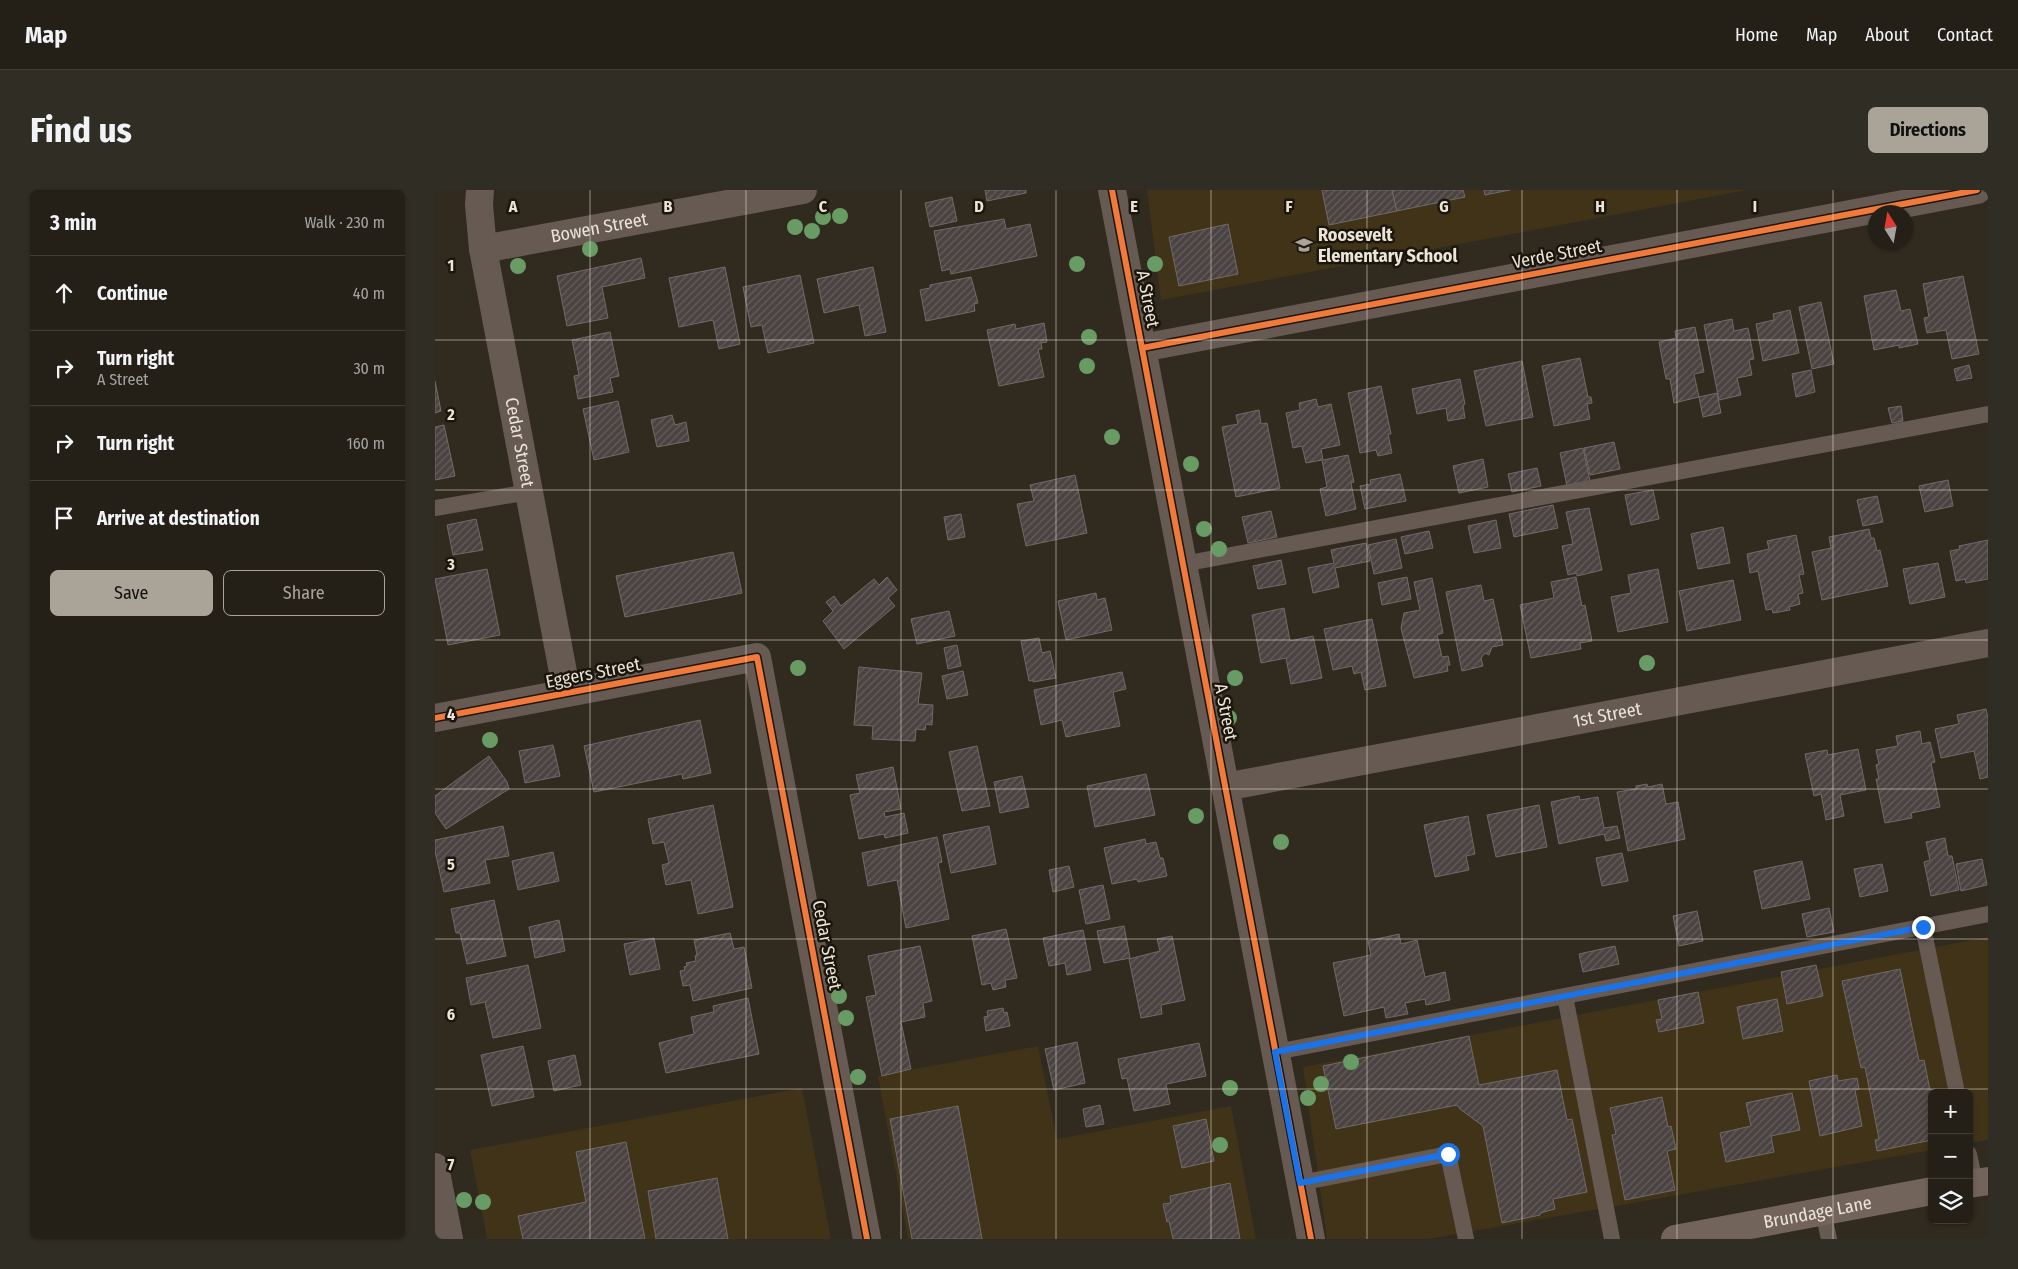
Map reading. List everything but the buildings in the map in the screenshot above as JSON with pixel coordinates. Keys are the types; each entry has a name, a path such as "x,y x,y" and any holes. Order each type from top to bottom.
{"main road":[{"name":"Brundage Lane","path":"1675,1239 1928,1192"}],"street":[{"name":"Cedar Street","path":"480,190 479,205 483,249 567,693"},
{"name":"Bowen Street","path":"483,249 803,190"},
{"name":"A Street","path":"1112,190 1311,1239"},
{"name":"Verde Street","path":"1142,348 1977,190"},
{"name":"1st Street","path":"1225,787 1988,643"},
{"name":"Cedar Street","path":"757,657 867,1239"},
{"name":"Eggers Street","path":"435,718 757,657"},
{"path":"435,1166 449,1239"}],"lane":[{"path":"1183,564 1988,414"},
{"path":"435,508 529,492"},
{"path":"1275,1052 1988,914"},
{"path":"1923,927 1956,1089"},
{"path":"1565,996 1612,1239"},
{"path":"1300,1183 1448,1154 1467,1239"},
{"path":"1973,1166 1978,1182"},
{"path":"1823,1212 1829,1239"}],"shaded area":[{"name":"Roosevelt Elementary School","path":"1147,190 1747,190 1161,300"},
{"path":"1988,937 1988,1140 1973,1142 1973,1089 1928,1089 1928,1151 1429,1239 1327,1239 1303,1067"},
{"path":"1038,1046 1057,1139 1231,1106 1256,1239 908,1239 878,1076"},
{"path":"802,1088 831,1239 487,1239 470,1150"}],"cycle path":[{"path":"1112,190 1311,1239"},
{"path":"1142,348 1977,190"},
{"path":"435,718 757,657 867,1239"}],"place":[{"name":"Roosevelt Elementary School","path":"1304,245"}],"route":[{"path":"1448,1154 1300,1183 1275,1052 1923,927"}]}
